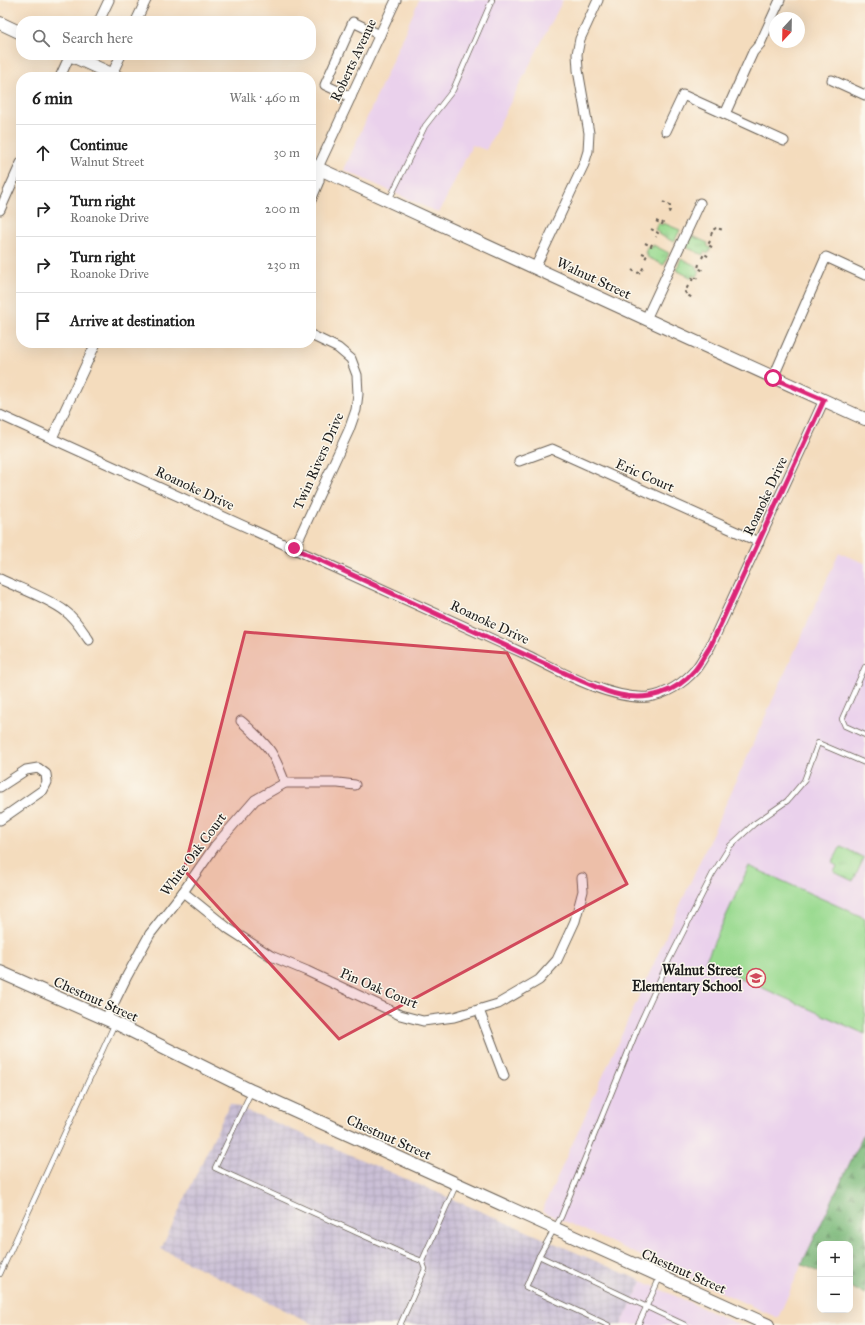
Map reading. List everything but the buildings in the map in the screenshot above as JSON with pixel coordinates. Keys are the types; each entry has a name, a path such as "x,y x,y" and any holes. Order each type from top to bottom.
{"street":[{"path":"101,16 109,0"},
{"path":"138,16 146,0"},
{"name":"Roberts Avenue","path":"316,166 320,163 396,0"},
{"path":"535,268 584,164 588,151 589,133 578,70 577,54 580,39 598,0"},
{"path":"725,114 753,52 760,44 780,0"},
{"path":"351,97 325,85 353,22 380,35"},
{"path":"0,24 16,31"},
{"path":"62,72 68,60"},
{"path":"81,60 108,72"},
{"path":"116,72 120,60"},
{"path":"832,80 865,95"},
{"path":"666,131 683,95 784,141"},
{"name":"Walnut Street","path":"316,167 865,419"},
{"name":"Roberts Avenue","path":"316,170 319,181 316,188"},
{"path":"0,210 16,174"},
{"path":"646,319 700,203"},
{"path":"773,378 826,257 865,275"},
{"name":"Twin Rivers Drive","path":"294,548 349,430 356,410 358,394 357,375 351,359 338,348 316,337"},
{"path":"52,438 94,348"},
{"name":"Roanoke Drive","path":"0,414 582,681 619,695 649,697 669,690 682,682 695,670 710,647 824,400"},
{"name":"Eric Court","path":"519,461 552,449 759,542"},
{"path":"0,579 66,611 78,624 89,640"},
{"path":"241,721 269,749 275,759 284,783 355,785"},
{"path":"0,787 26,770 38,768 46,774 47,782 44,790 0,820"},
{"name":"White Oak Court","path":"111,1021 127,976 150,934 183,892 215,846 254,800 284,783"},
{"name":"Pin Oak Court","path":"183,892 229,929 271,956 307,971 400,1015 423,1021 454,1017 498,1004 540,980 557,960 575,922 583,891 582,878"},
{"name":"Chestnut Street","path":"0,972 111,1021 252,1091 761,1324"},
{"path":"479,1010 504,1076"}],"lane":[{"path":"389,201 425,126 453,90 492,0"},
{"path":"865,667 842,719 845,726 865,736"},
{"path":"608,1325 526,1287 539,1256 561,1217 639,1025 669,960 712,875 730,846 754,824 787,801 804,781 818,743 865,762"},
{"path":"0,1274 111,1021"},
{"path":"252,1091 215,1168 422,1261"},
{"path":"400,1325 425,1269 422,1261 457,1184"},
{"path":"539,1256 685,1325"},
{"path":"638,1325 660,1277"}],"path":[{"path":"663,202 670,206 668,215"},
{"path":"656,221 662,224 664,220"},
{"path":"711,234 716,228 724,230"},
{"path":"651,230 658,232 656,237"},
{"path":"710,241 708,245 714,248"},
{"path":"645,243 651,246 653,242"},
{"path":"642,253 647,255 646,259"},
{"path":"702,258 704,254 710,257"},
{"path":"700,264 698,268 704,271"},
{"path":"632,270 639,272 644,266"},
{"path":"692,281 694,277 699,279"},
{"path":"688,286 685,292 693,298"}],"highlighted area":[{"path":"245,632 507,653 627,884 339,1039 184,870"}],"shaded area":[{"path":"419,0 563,0 486,150 472,145 439,213 344,170"},
{"name":"Walnut Street Elementary School","path":"839,553 865,563 865,1131 778,1318 542,1211"},
{"path":"230,1103 642,1281 621,1325 315,1325 161,1249"},
{"path":"642,1281 740,1325 621,1325"}],"green space":[{"path":"658,223 662,225 663,223 680,230 674,242 658,234 659,232 655,230"},
{"path":"692,236 708,243 707,246 711,248 708,254 704,252 703,255 686,247"},
{"path":"653,245 669,253 664,265 647,257 648,254 645,253 648,246 652,248"},
{"path":"681,259 697,266 697,269 700,270 697,277 693,275 692,278 676,270"},
{"path":"841,846 864,858 853,881 834,872 837,866 832,863"},
{"path":"749,866 865,918 865,1034 705,962"},
{"path":"865,1131 865,1294 853,1288 853,1241 817,1241 817,1272 802,1264"}],"place":[{"name":"Walnut Street Elementary School","path":"756,978"}],"route":[{"path":"294,548 582,681 619,695 649,697 660,694 682,682 695,670 710,647 824,400 773,378"}]}
